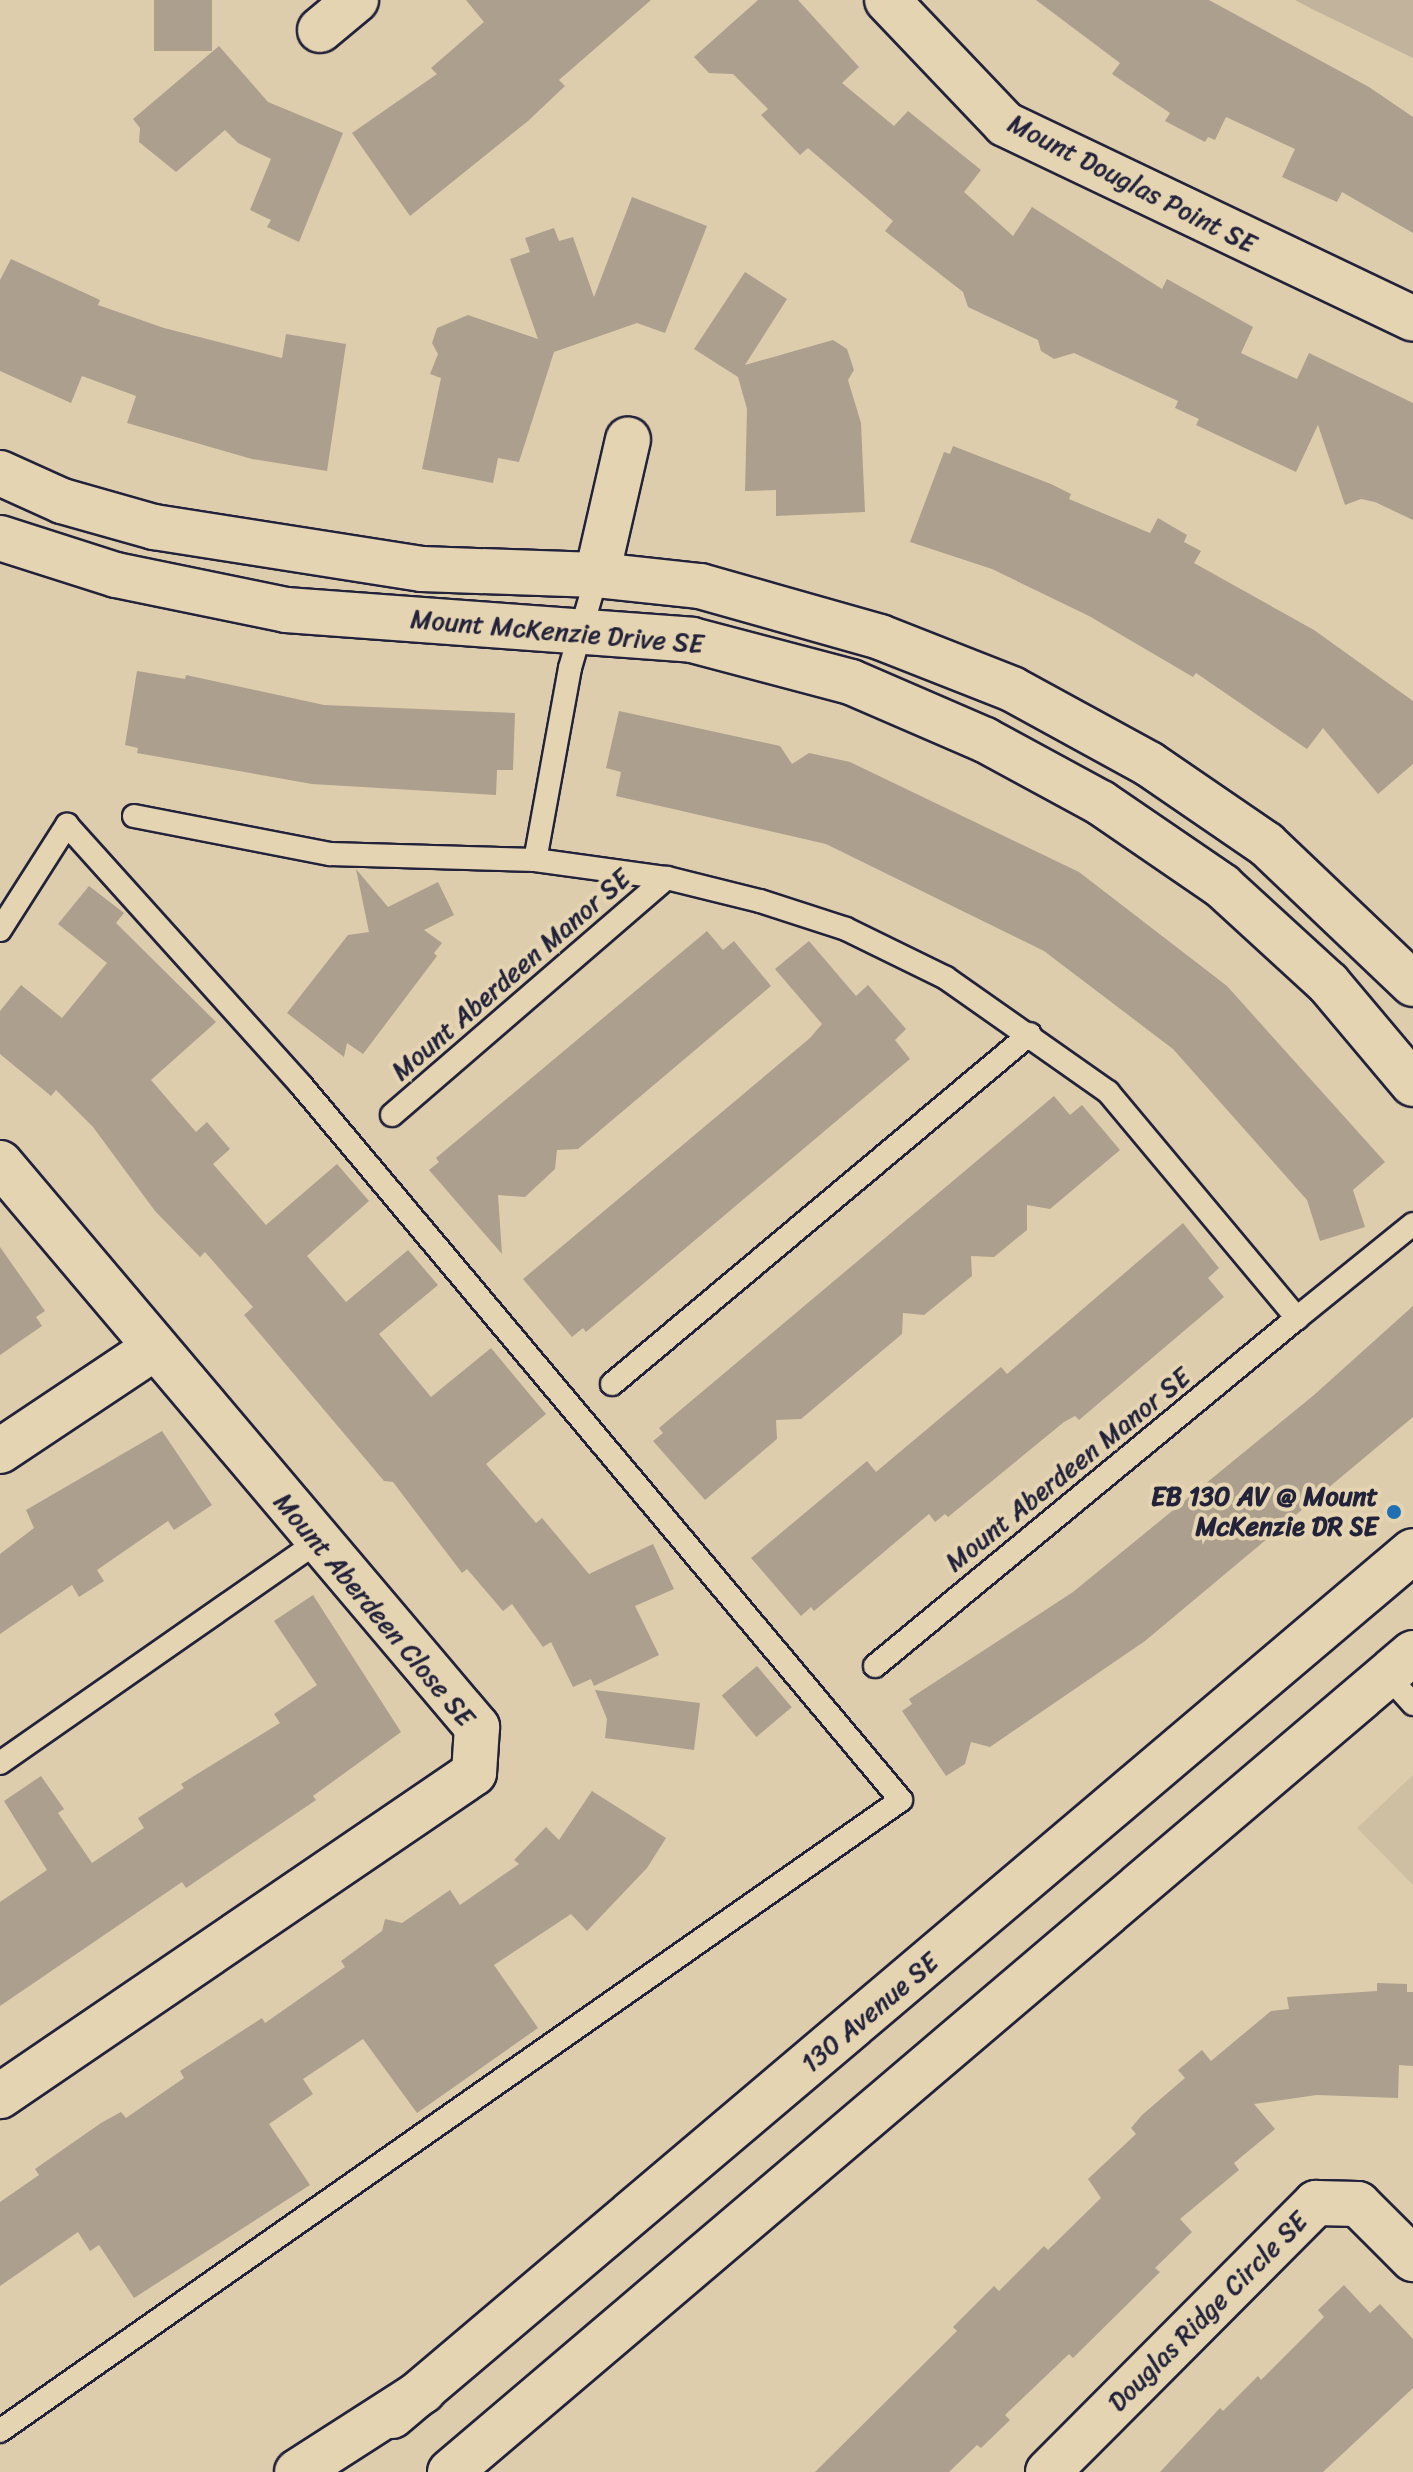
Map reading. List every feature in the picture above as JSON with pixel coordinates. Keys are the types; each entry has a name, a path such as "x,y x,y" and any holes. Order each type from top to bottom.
{"main road":[{"path":"320,30 356,0"},
{"name":"Mount Douglas Point SE","path":"887,0 1005,124 1413,319"},
{"path":"597,575 628,440"},
{"name":"Mount McKenzie Drive SE","path":"0,473 77,506 154,527 422,569 597,575 741,594 880,637 1012,689 1149,764 1266,844 1413,984"},
{"name":"Mount McKenzie Drive SE","path":"0,538 116,575 286,610 692,640 851,682 985,740 1075,789 1222,886 1328,983 1413,1084"},
{"name":"Mount Aberdeen Close SE","path":"0,1163 153,1349 477,1727 474,1773 0,2096"},
{"path":"0,1451 153,1349"},
{"name":"130 Avenue SE","path":"326,2472 1413,1551"},
{"path":"450,2472 1404,1677"},
{"name":"Douglas Ridge Circle SE","path":"1048,2472 1316,2203 1358,2204 1413,2259"},
{"path":"297,2472 423,2391"}],"lane":[{"path":"535,860 580,630 597,575"},
{"name":"Mount Aberdeen Manor SE","path":"134,816 330,854 535,860 667,878 846,929 946,978 1030,1034 1108,1092 1297,1318"},
{"path":"0,930 67,825 301,1085 901,1800 0,2431"},
{"name":"Mount Aberdeen Manor SE","path":"392,1115 667,878"},
{"path":"612,1384 1030,1034"},
{"name":"Mount Aberdeen Manor SE","path":"875,1666 1413,1224"},
{"path":"0,1763 317,1542"}],"shaded area":[{"path":"1295,0 1413,0 1413,58 1312,9"},
{"path":"1413,1775 1413,1885 1357,1828"}],"building":[{"path":"154,0 212,0 212,51 154,51"},
{"path":"466,0 651,0 559,80 565,86 528,121 410,216 352,133 437,74 431,68 484,22"},
{"path":"758,0 798,0 859,67 842,83 894,126 908,111 981,170 964,192 1013,236 1032,207 1162,289 1167,279 1253,327 1241,353 1297,379 1309,353 1413,403 1413,520 1375,502 1361,499 1345,505 1318,425 1296,472 1196,425 1199,419 1175,408 1178,401 1074,353 1054,359 1041,351 1038,340 968,307 963,292 885,231 893,221 808,148 800,155 761,115 768,109 733,74 709,73 694,57"},
{"path":"1036,0 1209,0 1369,87 1413,117 1413,233 1342,192 1337,202 1282,177 1295,149 1226,117 1215,140 1208,137 1205,142 1165,121 1170,113 1112,74 1120,63"},
{"path":"219,46 268,102 343,133 299,242 267,227 271,220 250,210 271,159 238,143 225,130 176,172 139,142 140,128 133,119"},
{"path":"632,197 707,226 665,333 637,323 554,352 519,462 498,458 493,483 422,469 441,378 430,374 438,354 432,343 437,328 468,315 538,339 510,259 530,252 525,238 554,228 559,241 573,237 594,297"},
{"path":"11,259 100,300 98,305 164,328 282,358 286,334 346,344 327,471 252,459 127,423 136,396 82,376 71,403 0,371 0,280"},
{"path":"745,272 787,299 745,365 833,340 847,349 854,370 848,380 861,423 865,512 776,516 776,490 745,491 747,409 738,377 694,349"},
{"path":"953,446 1051,484 1071,494 1069,499 1150,533 1158,518 1187,535 1184,542 1201,551 1194,563 1314,630 1413,701 1413,764 1378,794 1323,728 1307,749 1196,673 1193,677 1089,616 992,569 910,542 944,452 950,454"},
{"path":"137,671 185,679 186,675 324,705 515,713 513,770 497,770 496,795 312,784 137,753 138,748 125,745"},
{"path":"619,711 780,746 792,764 809,753 850,762 1079,872 1227,986 1385,1162 1353,1190 1365,1227 1320,1241 1307,1200 1173,1049 1044,951 826,844 616,796 621,772 606,768"},
{"path":"356,869 388,907 438,882 454,915 424,930 442,943 434,953 437,956 363,1054 347,1043 344,1057 287,1013 348,935 369,932"},
{"path":"89,886 124,913 116,923 216,1022 151,1080 196,1132 207,1122 230,1149 213,1164 266,1225 337,1164 369,1201 307,1256 346,1302 408,1250 438,1285 379,1334 431,1397 491,1348 546,1414 486,1464 536,1523 542,1518 589,1574 653,1544 674,1589 635,1606 659,1655 594,1686 591,1679 573,1687 551,1642 543,1647 512,1604 503,1611 467,1569 462,1573 393,1482 384,1481 244,1315 253,1307 205,1252 200,1257 155,1211 93,1127 56,1090 51,1096 0,1054 0,1011 21,985 62,1018 107,963 58,924"},
{"path":"707,931 723,950 734,941 771,986 578,1149 557,1150 555,1169 525,1197 498,1195 502,1254 429,1170 439,1162 436,1158"},
{"path":"809,941 856,996 868,985 906,1029 895,1040 910,1059 586,1332 583,1328 572,1337 523,1279 810,1038 822,1024 775,969"},
{"path":"1054,1096 1070,1115 1082,1105 1120,1150 1050,1209 1027,1205 1027,1230 994,1257 971,1256 972,1276 924,1315 903,1313 902,1334 801,1419 776,1420 777,1439 705,1500 653,1441 663,1433 659,1428"},
{"path":"1183,1223 1219,1268 1208,1278 1224,1297 1079,1420 1075,1416 1064,1422 948,1517 945,1514 935,1522 929,1514 814,1611 811,1607 801,1616 751,1558 867,1461 876,1472 1001,1367 1007,1374"},
{"path":"0,1247 45,1311 36,1317 42,1326 0,1355"},
{"path":"1413,1306 1413,1417 1145,1641 990,1747 971,1742 965,1764 946,1776 902,1711 912,1704 909,1699 1073,1592 1314,1395"},
{"path":"162,1431 212,1505 174,1530 168,1521 97,1570 104,1581 79,1597 72,1585 0,1634 0,1554 34,1528 26,1510"},
{"path":"313,1595 401,1732 313,1796 316,1800 186,1888 182,1882 0,2006 0,1902 47,1870 4,1801 41,1776 64,1809 58,1813 92,1863 144,1828 138,1818 184,1788 181,1784 280,1723 274,1714 317,1685 274,1621"},
{"path":"757,1666 792,1707 756,1737 722,1696"},
{"path":"595,1690 700,1703 694,1750 605,1738 607,1719"},
{"path":"592,1791 666,1838 647,1868 587,1931 571,1914 494,1965 538,2028 417,2113 363,2039 303,2079 313,2094 269,2124 310,2185 134,2298 99,2245 90,2251 78,2232 0,2286 0,2202 39,2175 35,2169 101,2123 121,2112 126,2118 184,2078 180,2071 262,2018 265,2023 345,1967 341,1961 382,1931 385,1919 402,1923 450,1890 460,1905 519,1864 514,1860 546,1827 559,1840"},
{"path":"1377,1983 1407,1984 1407,1992 1413,1992 1413,2066 1399,2065 1398,2098 1317,2095 1254,2104 1275,2129 1234,2163 1239,2170 1180,2219 1192,2232 1155,2268 1160,2272 1073,2358 1069,2354 1005,2415 1010,2420 981,2448 977,2445 949,2472 815,2472 957,2331 953,2327 994,2286 999,2291 1044,2246 1048,2250 1101,2198 1088,2179 1136,2134 1131,2128 1142,2115 1185,2078 1178,2070 1202,2050 1211,2061 1271,2011 1289,2009 1287,1997 1377,1991"},
{"path":"1344,2285 1370,2313 1380,2304 1413,2339 1413,2388 1323,2472 1160,2472 1220,2408 1223,2411 1258,2376 1261,2380 1324,2317 1318,2310"}],"place":[{"name":"EB 130 AV @ Mount McKenzie DR SE","path":"1394,1512"}]}
